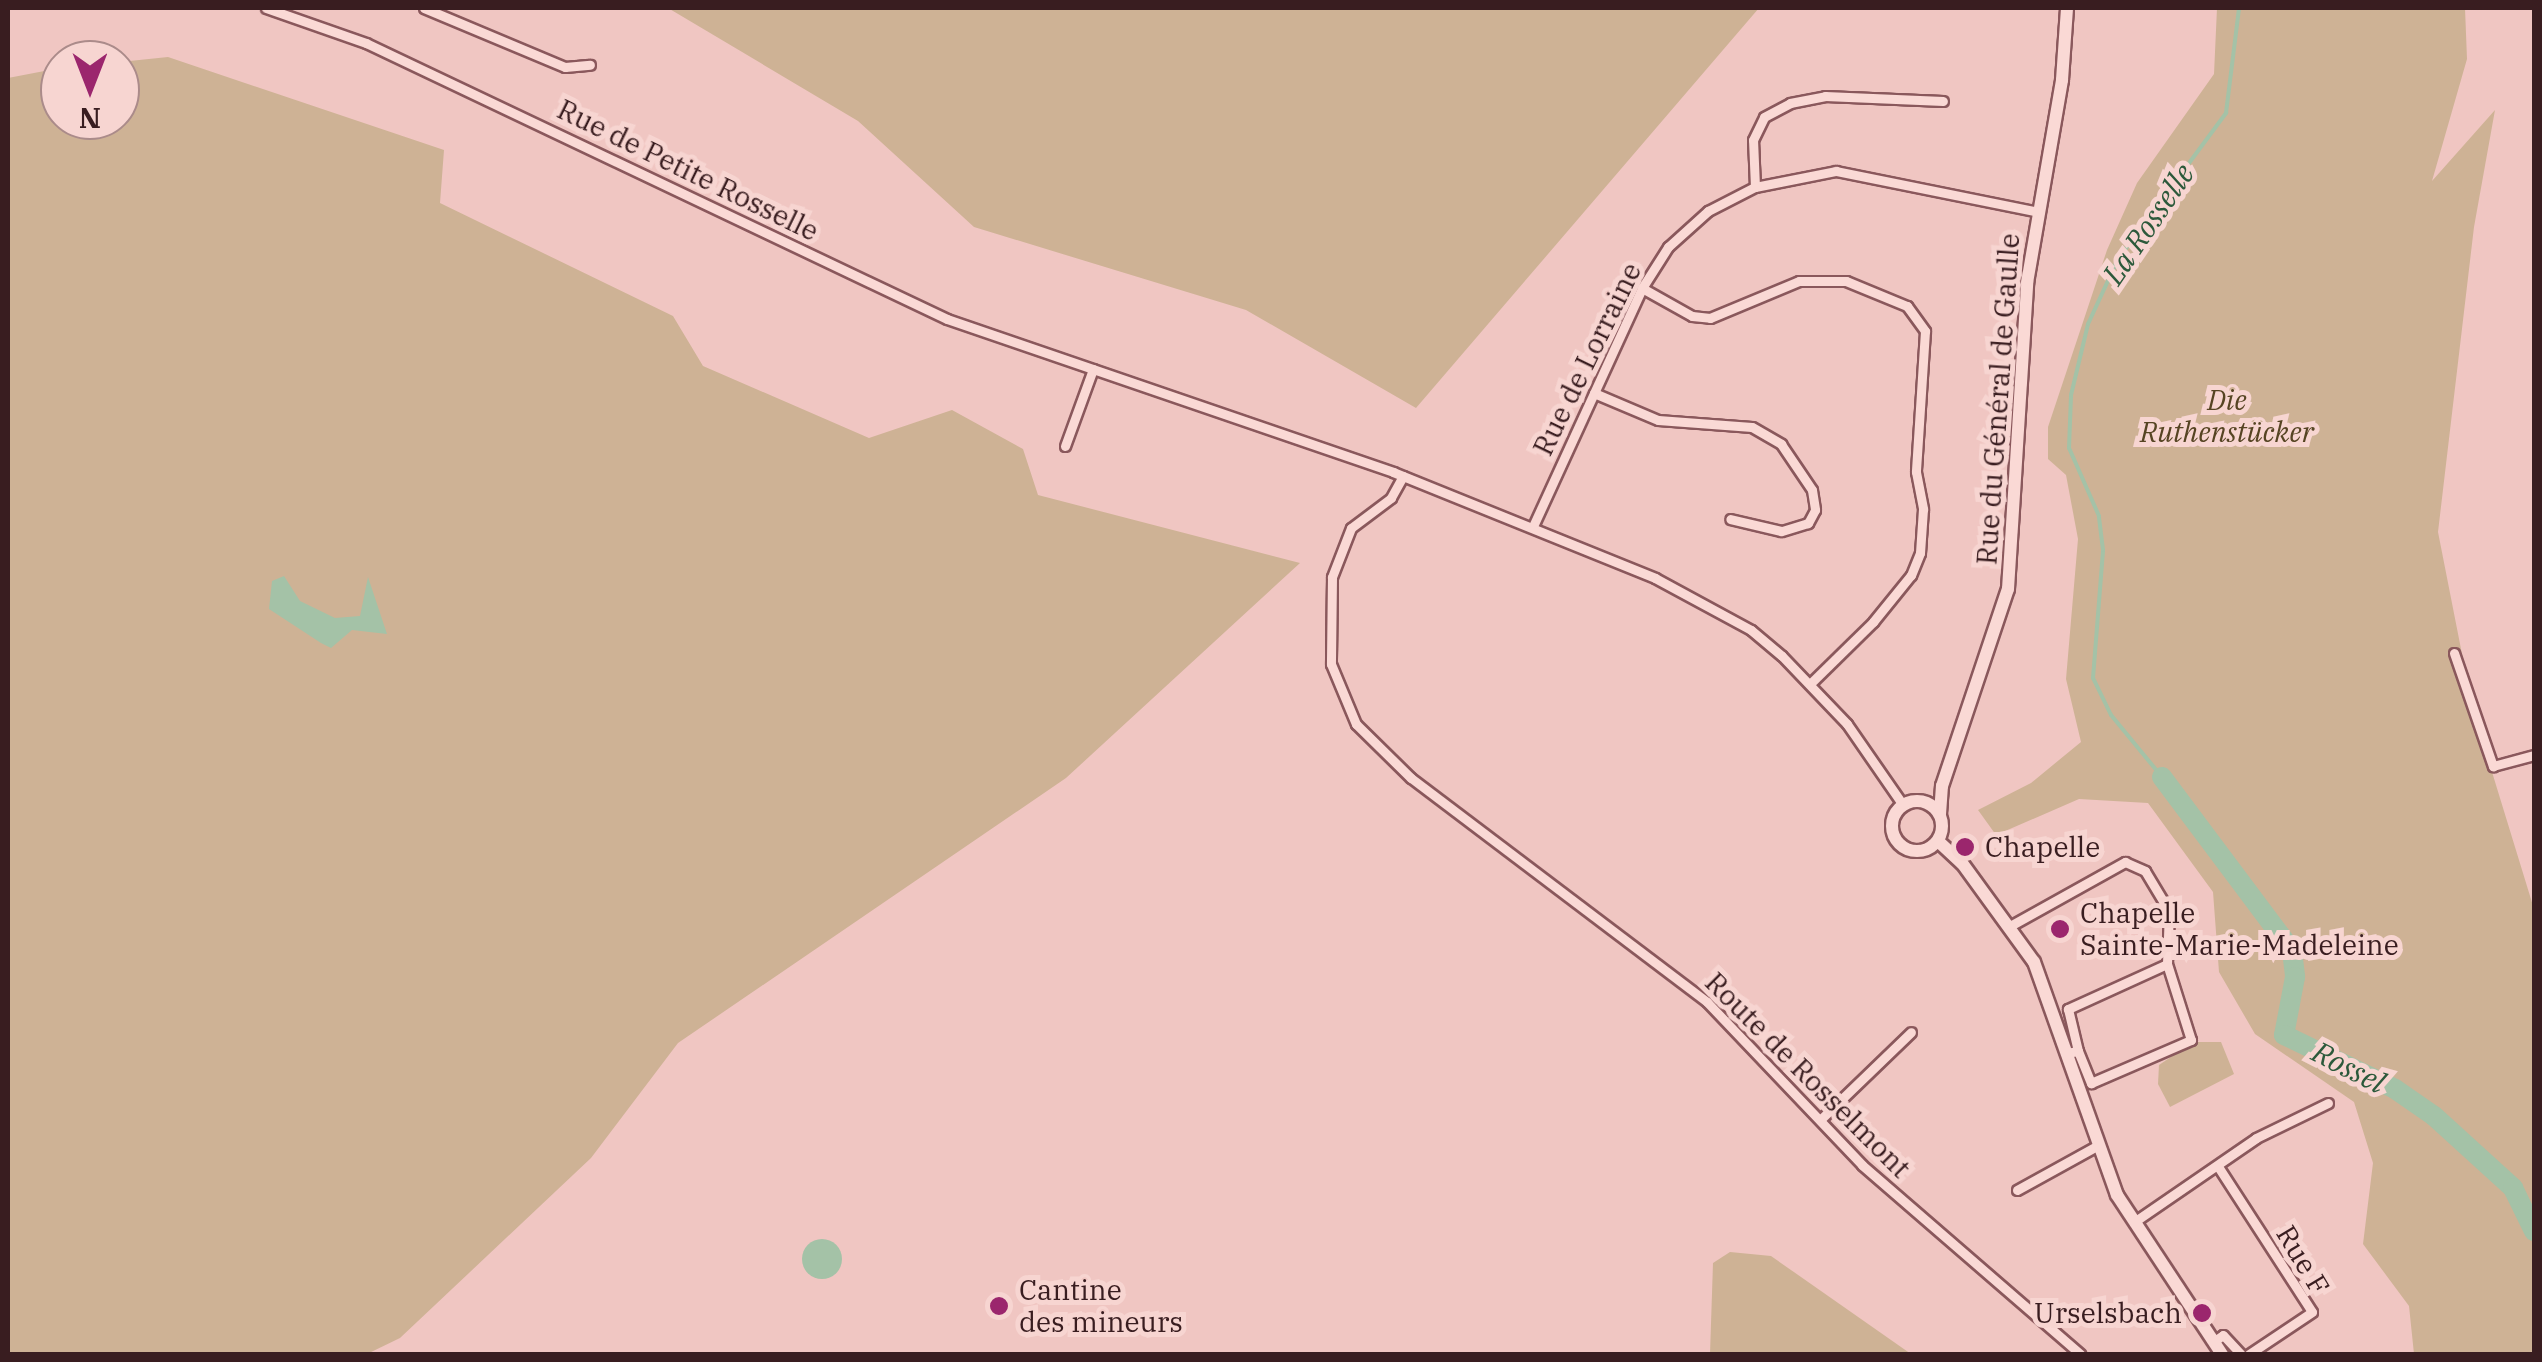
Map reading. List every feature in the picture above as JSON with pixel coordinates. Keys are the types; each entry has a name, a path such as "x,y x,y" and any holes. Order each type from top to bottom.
{"main road":[{"name":"Rue du Général de Gaulle","path":"1940,814 1942,786 2008,589 2020,374 2039,212 2062,80 2067,8"},
{"path":"1938,842 1912,851 1896,840 1892,821 1902,805 1923,801 1942,786"},
{"path":"1923,801 1940,814 1938,842 2010,926 2046,988 2072,1052 2095,1146 2134,1222 2222,1354"}],"street":[{"name":"Rue de Petite Rosselle","path":"266,8 366,43 947,319 1330,449 1534,524 1751,630 1810,684 1870,754 1902,805"},
{"path":"424,8 565,67 590,65"},
{"path":"1755,187 1753,140 1764,117 1790,103 1826,96 1943,101"},
{"name":"Rue de Lorraine","path":"1534,524 1642,288 1668,246 1708,211 1755,187 1836,171 2039,212"},
{"path":"1642,288 1710,318 1799,280 1846,281 1907,306 1925,331 1916,458 1920,554 1874,622 1810,684"},
{"path":"1065,446 1093,369"},
{"path":"1594,393 1658,420 1752,427 1780,444 1812,490 1814,510 1808,523 1781,532 1730,519"},
{"name":"Route de Rosselmont","path":"1404,476 1391,498 1351,528 1332,577 1330,664 1356,724 1411,778 1707,1002 1862,1164 2080,1354"},
{"path":"2454,653 2493,766 2534,755"},
{"path":"2010,926 2131,861 2169,911 2167,964 2191,1040 2092,1083 2072,1052 2068,1009 2167,964"},
{"path":"1821,1120 1911,1032"},
{"path":"2134,1222 2219,1168 2256,1138 2328,1103"},
{"path":"2017,1190 2095,1146"},
{"name":"Rue F","path":"2219,1168 2312,1312 2249,1354"},
{"path":"2213,1342 2223,1335 2241,1354"}],"green space":[{"path":"668,8 1759,8 1416,408 1246,310 974,227 858,121"},
{"name":"Die Ruthenstücker","path":"2217,8 2465,8 2467,59 2432,181 2495,110 2474,227 2438,532 2473,710 2534,909 2534,1354 2414,1354 2409,1306 2363,1244 2373,1163 2354,1102 2255,1034 2219,972 2213,892 2148,803 2079,799 1996,835 1978,810 2031,783 2081,742 2066,679 2078,539 2066,475 2048,459 2048,427 2107,250 2137,183 2214,74"},
{"path":"168,57 444,150 440,203 673,316 703,366 869,438 952,410 1023,449 1038,495 1300,563 1066,778 678,1043 591,1158 400,1338 367,1354 8,1354 8,78 40,72 40,140 140,140 140,60"},
{"path":"2193,1042 2221,1042 2234,1074 2170,1107 2158,1084 2159,1065"},
{"path":"1730,1252 1771,1256 1911,1354 1710,1354 1713,1263"}],"shaded area":[{"path":"284,576 300,601 335,618 360,616 368,577 387,634 352,630 331,648 321,643 269,609 272,581"},
{"path":"822,1239 836,1245 842,1259 836,1273 822,1279 808,1273 802,1259 808,1245"}],"waterway":[{"name":"La Rosselle","path":"2162,777 2111,715 2093,678 2103,550 2099,516 2069,448 2071,395 2088,324 2118,259 2226,113 2239,8"},
{"name":"Rossel","path":"2162,777 2292,951 2295,977 2284,1035 2395,1089 2434,1116 2513,1188 2534,1231"}],"place":[{"name":"Chapelle","path":"1965,847"},
{"name":"Chapelle Sainte-Marie-Madeleine","path":"2060,929"},
{"name":"Cantine des mineurs","path":"999,1306"},
{"name":"Urselsbach","path":"2202,1313"}]}
